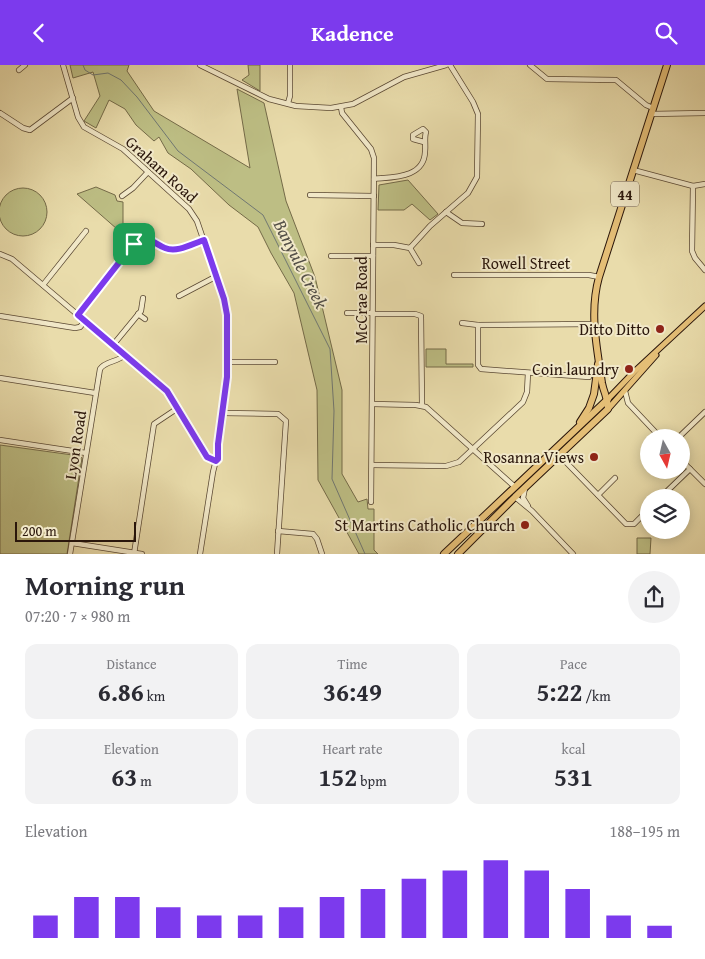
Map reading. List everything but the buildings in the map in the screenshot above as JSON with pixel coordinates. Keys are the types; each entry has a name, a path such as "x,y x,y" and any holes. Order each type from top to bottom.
{"highway":[{"name":"44","path":"444,554 574,432 588,411 594,394 598,361 594,324 594,300 598,277 667,65"},
{"name":"44","path":"598,361 601,369 602,385 608,399"},
{"path":"594,394 595,399 605,408"},
{"path":"458,554 525,487 598,419 608,399"},
{"path":"574,432 589,418 605,408"},
{"path":"589,418 595,417 598,419"}],"main road":[{"path":"608,399 705,306"},
{"path":"605,408 625,391 664,345"}],"street":[{"path":"19,70 25,65"},
{"name":"Graham Road","path":"65,65 78,117 82,125 123,149 192,212 204,240 227,309 227,383 200,554"},
{"path":"200,65 260,95 280,102 296,106 341,107 353,104 404,77 446,65"},
{"path":"288,103 290,96 290,65"},
{"path":"410,248 430,226 471,189 477,177 477,109 450,65"},
{"path":"530,65 547,79 616,80 652,111 705,113"},
{"path":"0,113 23,128 30,130 73,98"},
{"name":"McCrae Road","path":"341,107 342,113 373,154 374,245 371,503"},
{"path":"374,179 407,175 416,171 422,164 425,152 424,142"},
{"path":"633,170 694,186 705,184"},
{"path":"122,196 133,188 148,171"},
{"path":"694,186 692,251 694,258 705,270"},
{"path":"310,195 374,196"},
{"path":"446,212 462,223 482,224"},
{"path":"43,285 86,231"},
{"path":"78,315 136,243 144,239 150,240 164,248 175,249 204,240"},
{"path":"374,245 394,245 410,248 419,263"},
{"path":"0,253 9,257 164,388 204,451 214,458"},
{"path":"331,256 373,257"},
{"name":"Rowell Street","path":"454,275 589,275 598,277"},
{"path":"180,296 216,276"},
{"path":"113,345 142,309 143,298"},
{"path":"346,313 417,314 421,318 422,405"},
{"path":"138,314 145,319"},
{"path":"0,317 75,328 80,327 85,321"},
{"path":"462,323 478,325 594,324"},
{"path":"478,325 479,368 589,377"},
{"name":"Lyon Road","path":"70,554 95,393 101,367 125,355"},
{"path":"228,362 275,362"},
{"path":"372,465 450,465 462,460 523,402 527,392 528,373"},
{"path":"0,378 95,393"},
{"path":"625,391 625,399 628,405"},
{"path":"617,399 628,405 652,429"},
{"path":"373,404 422,405 428,408 515,487"},
{"path":"134,553 153,427 156,422 178,408"},
{"path":"687,429 705,412"},
{"path":"222,413 278,414 286,421 277,554"},
{"path":"0,440 86,453"},
{"path":"559,455 627,525 634,524 640,518"},
{"path":"690,469 705,484"},
{"path":"598,495 615,478"},
{"path":"669,489 680,479"},
{"path":"525,487 523,498 532,511"},
{"path":"515,497 532,511 573,554"},
{"path":"278,531 313,534 317,539 322,554"},
{"path":"72,543 142,554"}],"green space":[{"path":"70,65 129,65 127,71 154,111 250,168 237,89 264,103 286,201 315,277 342,390 342,474 358,502 367,499 368,509 374,509 374,550 378,554 359,554 318,480 317,390 294,293 258,227 229,205 191,169 168,153 159,137 154,141 136,125 125,109 109,100 96,128 84,121 100,96 93,72 73,78"},
{"path":"248,65 260,65 260,91 242,80 249,75"},
{"path":"408,180 438,214 430,220 412,204 404,210 378,210 379,185"},
{"path":"96,187 115,195 117,201 123,202 123,226 133,240 130,243 77,194"},
{"path":"18,188 28,188 37,192 43,198 46,203 46,221 37,232 28,236 18,236 9,232 3,226 -1,217 -1,207 3,198 9,192"},
{"path":"426,349 446,349 446,364 473,364 473,367 426,367"},
{"path":"0,445 80,456 82,458 67,554 0,554"},
{"path":"637,538 651,539 650,554 637,554"}],"waterway":[{"name":"Banyule Creek","path":"83,65 85,70 93,75 108,73 121,80 137,97 178,151 263,215 330,349 334,411 332,479 365,554"}],"place":[{"name":"Ditto Ditto","path":"660,329"},
{"name":"Coin laundry","path":"629,369"},
{"name":"Rosanna Views","path":"594,457"},
{"name":"St Martins Catholic Church","path":"525,525"}],"route":[{"path":"147,239 166,249 179,249 204,240 227,309 228,371 218,444 218,459 216,461 207,457 167,391 78,315 134,244 147,239"}]}
